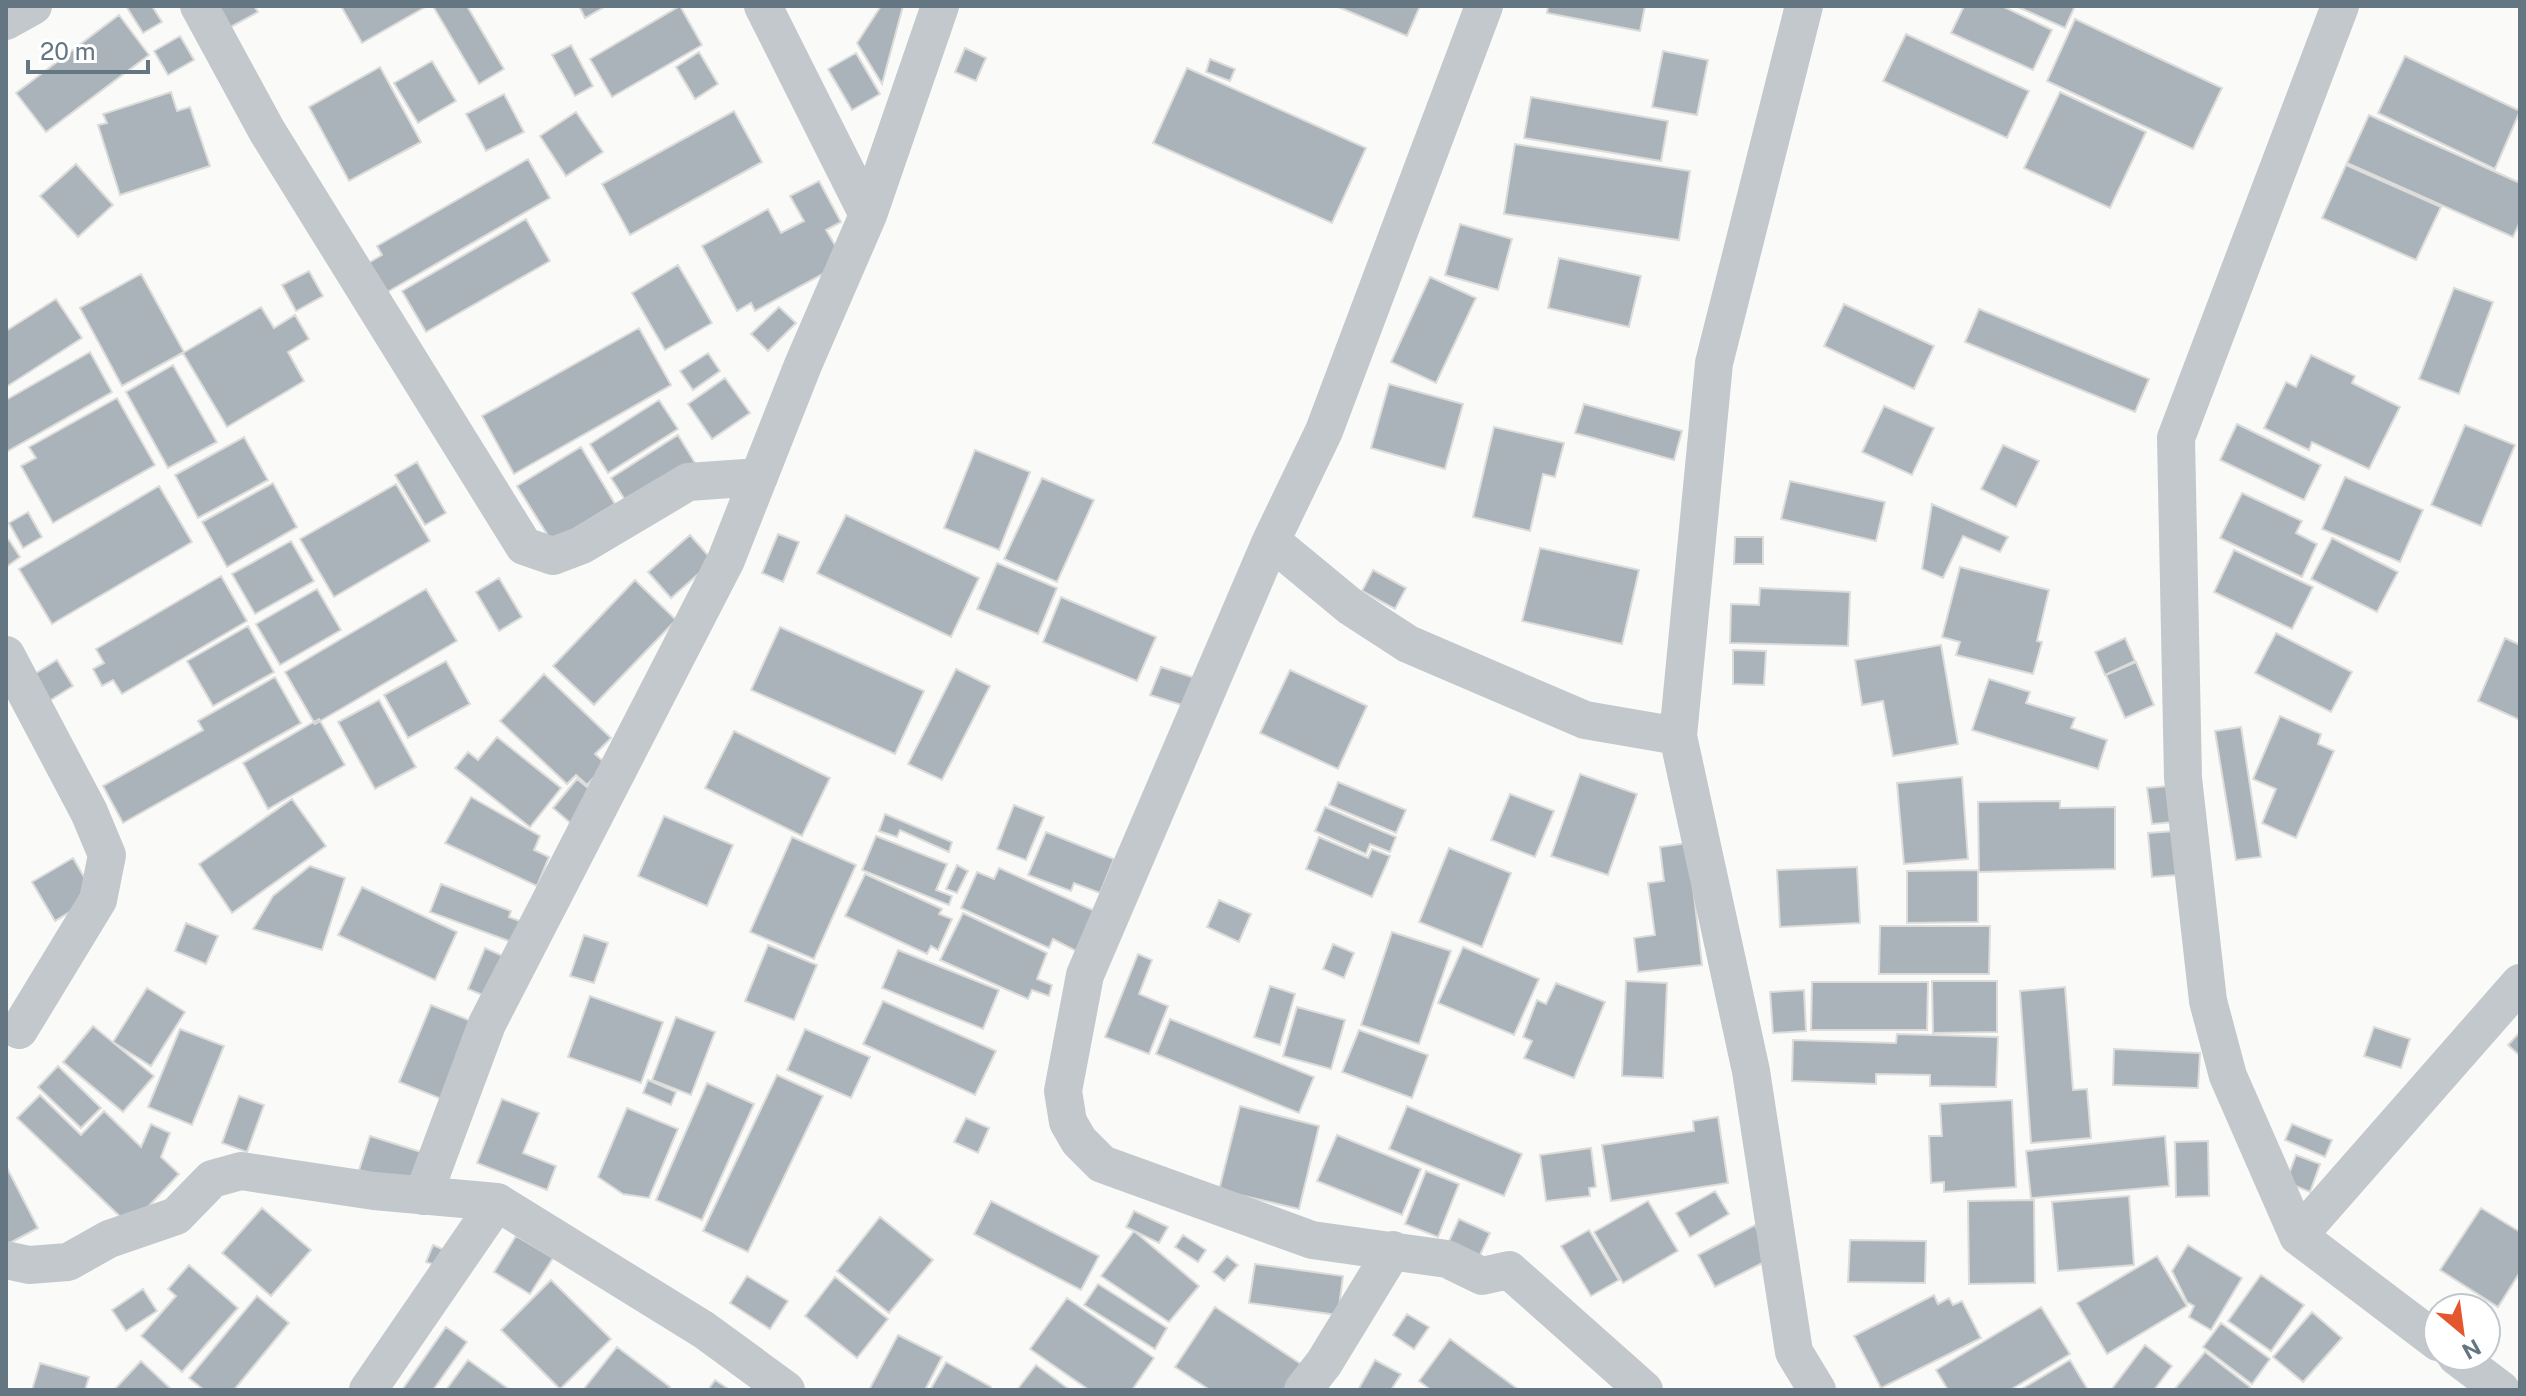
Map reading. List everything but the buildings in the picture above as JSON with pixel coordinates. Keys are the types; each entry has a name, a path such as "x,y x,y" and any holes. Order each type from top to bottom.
{"street":[{"path":"6,21 33,6"},
{"path":"199,6 267,131 524,546 553,556 582,545 688,482 759,477"},
{"path":"763,6 868,215"},
{"path":"423,1196 487,1024 726,560 803,365 868,215 940,6"},
{"path":"1484,6 1324,431 1271,541 1085,975 1063,1091 1068,1122 1079,1141 1102,1164 1312,1240 1447,1259 1482,1276 1509,1270 1644,1390"},
{"path":"1804,6 1714,363 1678,736 1751,1071 1794,1352 1817,1390"},
{"path":"2340,6 2176,438 2183,778 2208,1001 2228,1076 2298,1236 2422,1330"},
{"path":"1271,541 1351,607 1408,644 1585,720 1678,736"},
{"path":"6,655 89,812 107,855 98,900 19,1030"},
{"path":"2298,1236 2520,983"},
{"path":"6,1260 29,1265 68,1262 109,1239 176,1216 212,1179 241,1171 423,1196 497,1202 704,1330 786,1390"},
{"path":"368,1390 497,1202"},
{"path":"1303,1390 1324,1363 1393,1250"},
{"path":"2477,1372 2501,1390"}]}
